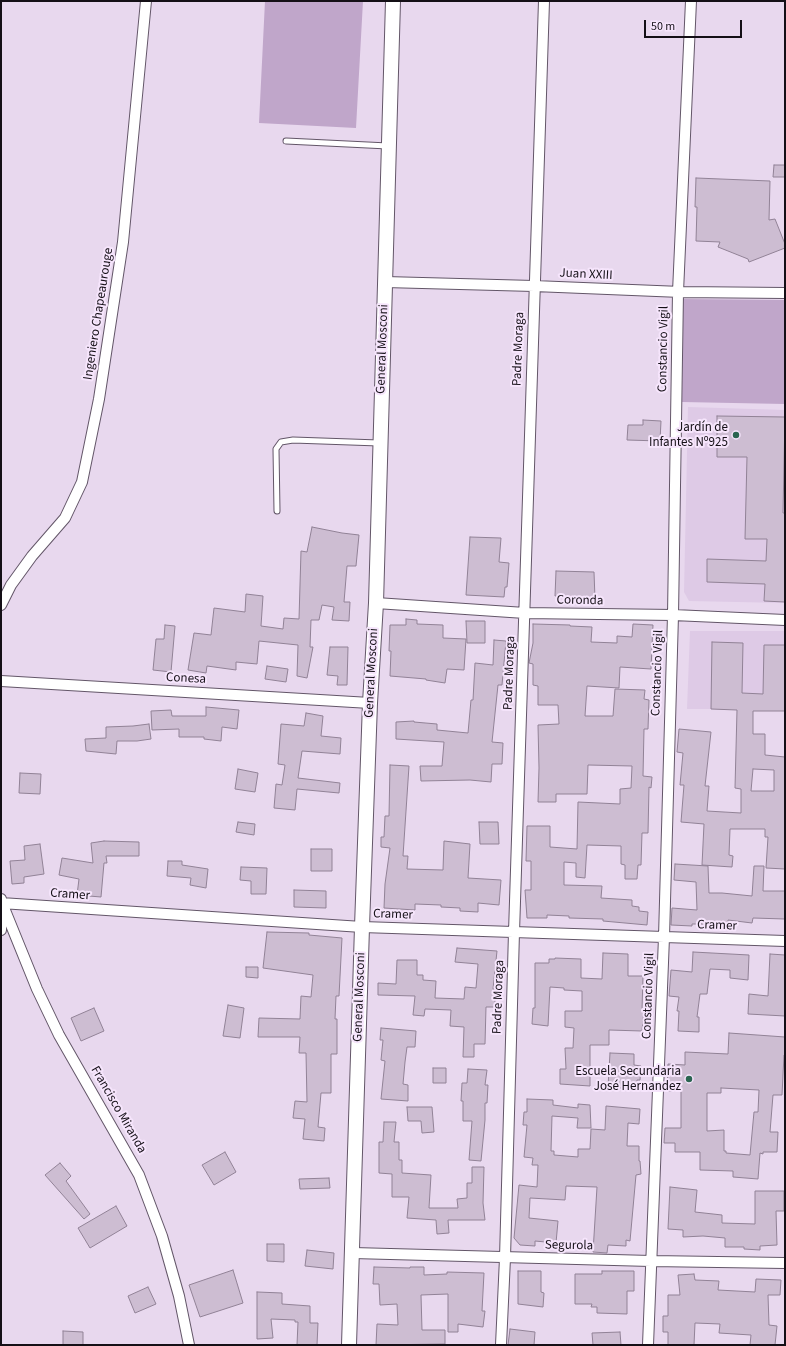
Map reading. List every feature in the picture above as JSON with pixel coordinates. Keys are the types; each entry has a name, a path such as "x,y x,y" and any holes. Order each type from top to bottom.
{"street":[{"name":"Ingeniero Chapeaurouge","path":"1,605 12,585 32,556 65,518 82,482 99,399 123,242 146,1"},
{"name":"General Mosconi","path":"349,1345 370,702 376,602 393,1"},
{"name":"Padre Moraga","path":"501,1345 506,1258 514,932 544,1"},
{"name":"Constancio Vigil","path":"648,1345 664,937 673,615 678,292 691,1"},
{"name":"Juan XXIII","path":"385,282 678,292 785,293"},
{"name":"Coronda","path":"376,602 525,613 673,615 785,620"},
{"name":"Conesa","path":"1,681 370,702"},
{"name":"Cramer","path":"1,901 362,927 785,941"},
{"path":"1,901 1,930"},
{"name":"Francisco Miranda","path":"1,901 37,989 56,1028 139,1175 162,1236 179,1296 189,1345"},
{"name":"Segurola","path":"353,1253 506,1258 785,1263"}],"lane":[{"path":"286,141 389,146"},
{"path":"277,511 276,448 281,442 293,440 380,444"}],"shaded area":[{"path":"265,1 363,1 356,128 259,123"},
{"path":"683,299 785,300 785,404 682,402"},
{"path":"688,407 785,410 785,603 689,601 684,592"},
{"path":"690,631 785,631 785,709 687,709"}],"building":[{"path":"774,165 785,165 785,177 773,177"},
{"path":"696,178 770,181 769,220 775,219 785,244 785,248 749,262 748,259 718,247 720,242 696,241"},
{"path":"717,416 785,417 783,513 785,513 785,602 764,601 765,584 707,582 707,559 766,561 767,539 745,539 747,457 717,457"},
{"path":"643,420 661,421 660,441 627,440 628,425 643,425"},
{"path":"312,527 359,535 356,566 347,566 344,602 350,602 349,621 332,620 334,607 322,605 319,620 311,620 310,647 313,647 307,678 297,676 298,645 259,641 257,664 236,662 236,670 207,666 206,673 188,670 194,633 211,635 214,608 245,612 246,594 263,596 261,626 283,629 284,618 299,619 301,551 307,552"},
{"path":"470,537 501,538 499,562 509,563 507,587 505,587 504,597 466,595"},
{"path":"556,571 594,572 595,599 577,599 555,596"},
{"path":"406,619 417,620 417,624 443,625 443,638 466,639 464,670 447,669 445,683 426,679 390,676 390,625 406,625"},
{"path":"466,621 485,621 485,643 467,643"},
{"path":"533,624 592,627 591,642 617,643 617,636 632,637 633,624 653,625 651,669 620,667 619,688 587,686 585,716 613,716 615,689 645,690 644,699 649,700 648,729 644,729 643,776 652,777 651,788 649,787 648,833 642,833 641,865 638,865 637,879 625,879 625,865 621,864 621,846 587,845 585,878 576,877 576,863 564,862 564,885 602,886 601,898 632,900 632,906 639,907 639,911 648,912 647,925 603,921 603,919 569,918 569,916 547,915 547,918 527,918 525,890 531,890 531,861 526,861 527,826 550,826 550,847 577,849 578,802 620,804 620,789 631,788 632,766 588,765 587,794 556,794 556,802 538,802 538,725 559,724 558,705 538,705 538,686 533,685 533,664 529,663 533,643"},
{"path":"165,625 175,626 171,672 153,670 156,639 164,639"},
{"path":"494,640 506,641 502,685 498,685 492,742 503,743 502,764 492,764 491,782 470,780 421,781 420,766 442,766 444,742 396,739 396,722 414,721 437,724 437,730 468,733 471,700 473,700 475,663 493,665"},
{"path":"712,642 743,643 742,693 763,694 764,645 785,645 785,711 753,711 753,734 765,734 765,755 785,757 785,869 766,868 768,837 765,837 765,829 730,829 729,855 733,856 732,867 702,865 704,824 681,822 684,785 680,785 683,753 677,752 679,729 711,732 705,786 709,786 707,811 741,813 741,789 735,788 737,710 711,709","holes":["753,769 774,770 774,791 751,791"]},
{"path":"330,647 348,647 347,685 337,685 338,676 327,675"},
{"path":"267,666 288,669 286,682 265,679"},
{"path":"206,707 239,710 237,729 222,727 221,741 204,739 204,737 179,737 179,729 152,730 151,711 171,710 172,716 206,716"},
{"path":"306,713 323,716 321,736 341,738 340,754 302,751 298,778 340,783 339,793 297,789 295,810 274,808 276,784 282,785 285,765 278,764 281,724 304,726"},
{"path":"149,724 151,739 117,741 116,754 86,751 85,739 106,738 106,727"},
{"path":"390,765 409,766 403,856 408,856 407,869 443,870 444,841 470,844 468,878 501,880 499,905 478,903 478,912 460,911 460,908 441,907 441,905 415,904 415,910 384,908 385,884 390,848 381,847 381,837 384,837 385,816 389,816"},
{"path":"238,769 258,773 255,792 235,789"},
{"path":"20,773 41,774 40,794 19,793"},
{"path":"238,822 255,824 254,835 236,832"},
{"path":"479,822 498,822 499,844 480,844"},
{"path":"104,841 139,842 139,856 106,856 107,863 104,863 101,897 77,895 79,879 59,875 62,858 93,863 91,843"},
{"path":"40,844 44,874 24,877 24,883 12,884 10,861 25,860 24,846"},
{"path":"311,849 332,849 332,871 311,871"},
{"path":"168,861 182,861 182,865 208,869 206,888 190,885 191,878 167,876"},
{"path":"675,864 708,866 709,893 752,896 754,866 764,866 763,891 785,891 785,919 753,918 752,923 728,920 728,927 714,928 713,924 692,924 692,926 671,925 672,908 697,910 696,882 674,880"},
{"path":"241,867 267,868 266,894 251,894 251,881 240,880"},
{"path":"294,890 326,891 326,908 294,907"},
{"path":"267,932 309,933 309,935 342,938 339,996 336,996 335,1019 337,1019 337,1054 331,1054 331,1093 321,1093 318,1127 325,1128 324,1141 303,1139 305,1119 293,1118 295,1101 307,1102 306,1053 299,1053 300,1037 258,1037 259,1018 300,1019 301,996 311,997 313,975 263,968"},
{"path":"457,948 497,951 493,989 495,989 495,1007 486,1007 485,1044 474,1044 474,1057 463,1057 464,1027 450,1026 451,1010 425,1009 424,1016 413,1015 415,996 378,995 378,983 396,984 397,960 417,960 417,975 423,975 423,980 436,981 435,998 464,999 465,987 476,988 478,964 455,962"},
{"path":"693,952 749,955 748,980 730,978 730,970 710,969 707,994 700,994 697,1017 699,1017 699,1032 678,1031 679,1011 677,1011 679,997 669,996 671,970 692,972"},
{"path":"603,953 628,954 628,976 643,976 642,1010 644,1010 642,1031 609,1030 609,1045 590,1045 590,1086 560,1084 560,1069 566,1069 565,1048 573,1048 574,1028 565,1027 565,1011 582,1011 582,991 564,990 564,988 550,987 548,1026 532,1024 533,1008 535,1008 535,963 549,963 549,959 555,958 581,959 581,978 602,979"},
{"path":"770,954 785,955 785,1016 748,1014 749,994 768,996"},
{"path":"246,967 258,967 258,978 246,977"},
{"path":"228,1005 244,1008 240,1038 223,1036"},
{"path":"94,1008 104,1031 81,1041 71,1018"},
{"path":"381,1028 416,1031 415,1047 407,1047 405,1062 403,1084 408,1085 408,1101 381,1099 385,1061 381,1060 383,1040 380,1040"},
{"path":"729,1033 785,1037 782,1095 773,1095 770,1132 778,1132 777,1152 760,1153 758,1179 733,1177 733,1171 700,1170 700,1152 675,1152 675,1143 664,1143 665,1128 681,1128 681,1091 667,1091 668,1064 685,1065 685,1052 728,1054","holes":["721,1088 759,1090 758,1112 754,1112 750,1155 726,1153 726,1151 724,1151 724,1130 707,1131 707,1093 721,1093"]},
{"path":"610,1053 634,1054 634,1065 641,1066 640,1080 637,1080 636,1089 608,1087"},
{"path":"433,1068 446,1068 446,1083 433,1083"},
{"path":"468,1069 487,1070 485,1085 488,1085 487,1103 485,1103 481,1161 469,1160 472,1121 463,1121 463,1101 461,1101 462,1083 467,1083"},
{"path":"527,1099 553,1100 553,1105 578,1108 578,1104 590,1105 591,1128 577,1128 578,1118 552,1116 551,1151 554,1151 554,1155 578,1157 578,1149 590,1149 591,1129 605,1130 606,1106 640,1109 639,1124 628,1123 627,1146 639,1146 641,1174 636,1175 630,1241 626,1240 626,1246 608,1245 607,1253 593,1252 597,1187 566,1186 565,1200 530,1198 529,1218 558,1221 556,1243 535,1241 535,1246 520,1245 514,1238 519,1185 537,1187 538,1165 532,1165 533,1158 524,1157 527,1125 523,1125 524,1112 527,1112"},
{"path":"407,1107 432,1107 434,1132 422,1133 421,1121 408,1121"},
{"path":"384,1122 396,1122 394,1142 399,1142 399,1160 402,1160 402,1173 431,1175 429,1208 458,1208 457,1199 467,1198 467,1183 472,1183 472,1167 484,1167 483,1203 485,1220 448,1220 449,1233 437,1234 436,1220 407,1218 409,1197 392,1197 392,1174 379,1173 379,1142 383,1142"},
{"path":"225,1152 236,1172 214,1185 202,1165"},
{"path":"60,1163 71,1176 66,1181 90,1214 84,1219 45,1175"},
{"path":"329,1178 330,1188 300,1189 299,1179"},
{"path":"670,1187 697,1190 695,1212 722,1215 722,1223 755,1224 755,1191 784,1191 784,1211 776,1211 777,1245 760,1246 760,1250 744,1249 744,1247 725,1247 725,1238 703,1236 683,1237 683,1230 668,1229"},
{"path":"116,1206 127,1226 90,1248 78,1228"},
{"path":"267,1244 284,1244 284,1262 267,1261"},
{"path":"307,1250 334,1253 333,1269 305,1266"},
{"path":"374,1267 424,1267 424,1275 447,1274 447,1272 484,1273 482,1311 485,1311 483,1327 458,1324 458,1332 448,1332 448,1294 421,1295 422,1330 445,1330 445,1344 376,1345 377,1324 398,1325 397,1304 380,1305 379,1284 373,1284"},
{"path":"233,1270 243,1303 200,1317 189,1285"},
{"path":"518,1271 541,1271 541,1292 544,1293 543,1307 518,1304"},
{"path":"602,1271 634,1271 634,1291 627,1291 627,1314 597,1313 597,1307 591,1307 592,1304 575,1304 575,1274 602,1274"},
{"path":"694,1274 695,1280 719,1281 718,1290 755,1292 756,1279 781,1280 780,1295 768,1295 769,1325 777,1326 775,1345 750,1345 751,1335 719,1333 720,1324 695,1323 694,1345 668,1345 668,1332 663,1332 663,1316 668,1316 668,1295 680,1295 678,1275"},
{"path":"148,1287 156,1304 135,1313 128,1296"},
{"path":"257,1292 282,1293 282,1304 310,1306 310,1323 318,1323 317,1345 297,1345 298,1322 295,1322 295,1320 271,1319 273,1338 257,1339"},
{"path":"510,1329 535,1332 534,1345 508,1345"},
{"path":"63,1331 83,1332 83,1345 63,1345"},
{"path":"620,1332 621,1345 593,1345 592,1333"}],"place":[{"name":"Jardín de Infantes Nº925","path":"736,435"},
{"name":"Escuela Secundaria José Hernandez","path":"689,1079"}]}
